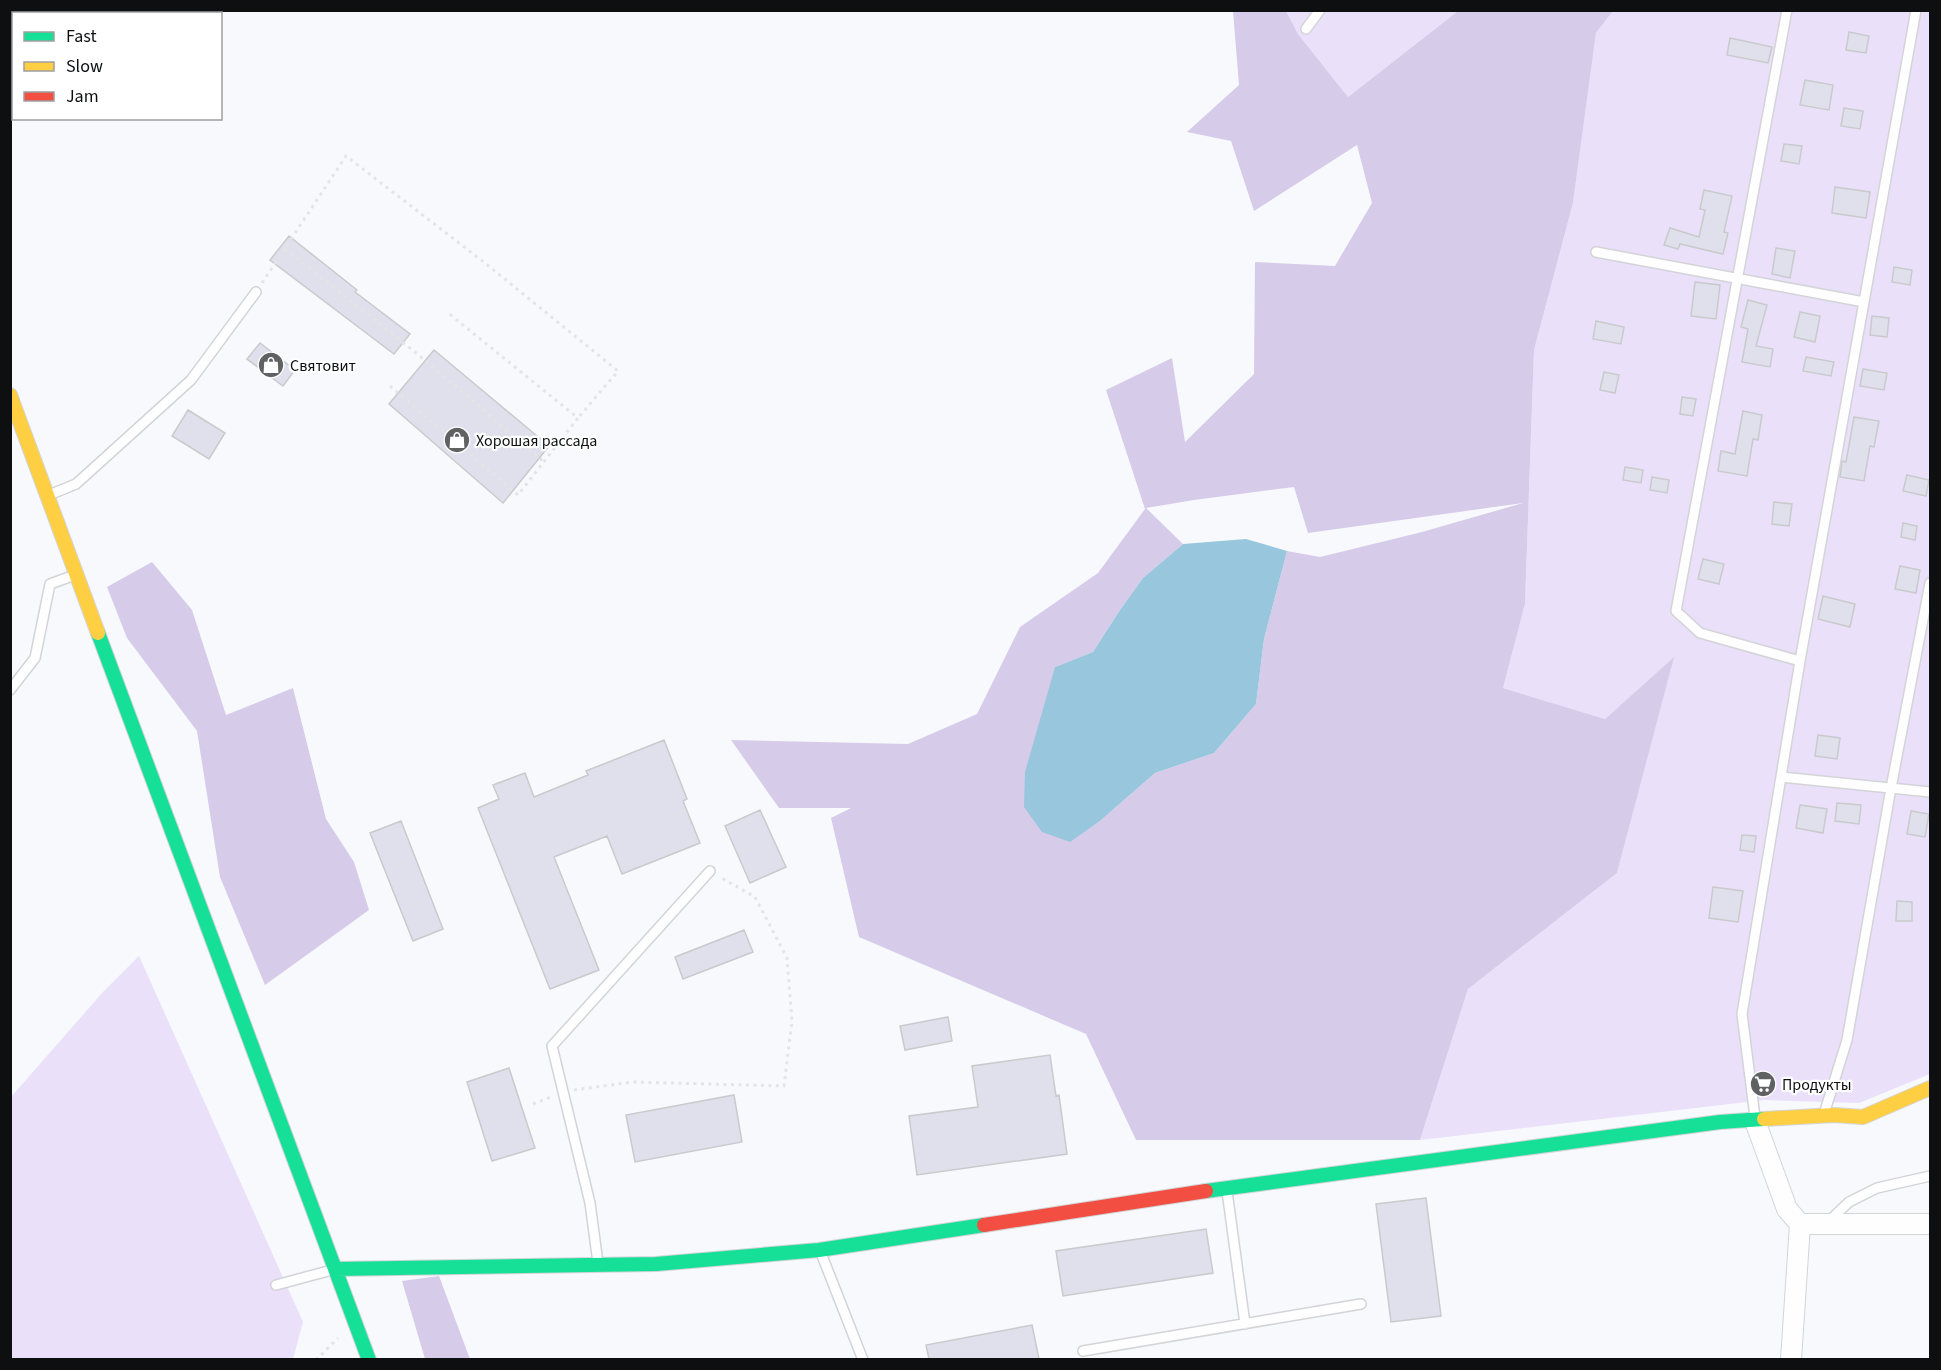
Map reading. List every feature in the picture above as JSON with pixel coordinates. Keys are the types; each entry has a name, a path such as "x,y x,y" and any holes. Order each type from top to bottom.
{"street":[{"path":"10,395 369,1359"},
{"path":"335,1269 656,1264 819,1250 1226,1188 1708,1123 1824,1116 1863,1117 1930,1088"},
{"path":"1755,1121 1787,1209 1800,1224 1791,1359"},
{"path":"1800,1224 1930,1224"}],"lane":[{"path":"1306,28 1320,10"},
{"path":"1787,10 1676,611 1700,633 1800,661"},
{"path":"1755,1121 1742,1014 1800,661 1916,10"},
{"path":"1596,252 1864,302"},
{"path":"48,496 76,484 191,380 256,292"},
{"path":"10,690 35,657 50,584 77,574"},
{"path":"1824,1116 1847,1040 1891,788 1930,584"},
{"path":"1781,777 1930,792"},
{"path":"598,1265 590,1203 552,1046 710,871"},
{"path":"1825,1224 1849,1202 1877,1188 1930,1176"},
{"path":"1226,1188 1245,1324"},
{"path":"819,1250 863,1359"},
{"path":"276,1285 335,1269"},
{"path":"1083,1351 1361,1304"}],"path":[{"path":"256,292 346,156 485,263 618,371 518,495 390,386"},
{"path":"285,249 416,352 544,461"},
{"path":"447,312 578,418"},
{"path":"533,1104 563,1092 633,1082 784,1086 792,1021 788,958 755,897 710,871"},
{"path":"316,1359 355,1322"}],"shaded area":[{"path":"1233,11 1286,11 1298,34 1348,97 1458,11 1613,11 1596,33 1573,203 1534,350 1525,604 1503,688 1605,719 1674,657 1617,873 1468,989 1420,1140 1136,1140 1086,1034 859,937 831,818 851,808 779,808 731,740 908,744 977,714 1020,627 1098,573 1145,509 1106,390 1172,358 1185,442 1254,374 1255,262 1335,266 1372,203 1357,145 1254,211 1231,141 1187,132 1239,85","holes":["1294,487 1308,533 1523,503 1422,532 1320,557 1287,551 1264,639 1256,704 1214,753 1155,773 1100,821 1070,841 1055,667 1093,652 1143,578 1183,544 1146,508"]},
{"path":"1286,11 1458,11 1348,97 1298,34"},
{"path":"1613,11 1930,11 1930,1074 1859,1103 1764,1100 1420,1140 1468,989 1617,873 1673,658 1605,719 1503,688 1525,604 1534,350 1573,203 1596,33"},
{"path":"152,562 192,610 226,715 293,688 326,819 354,862 369,910 265,985 220,877 197,731 127,638 107,587"},
{"path":"139,956 303,1322 293,1359 11,1360 11,1097 103,992"},
{"path":"439,1276 470,1359 425,1359 402,1281"}],"water":[{"path":"1246,539 1287,551 1264,639 1256,704 1214,753 1155,773 1100,821 1070,842 1042,832 1024,807 1025,772 1055,667 1093,652 1143,578 1183,544"}],"building":[{"path":"1849,32 1869,36 1866,53 1846,50"},
{"path":"1730,38 1772,47 1768,63 1727,55"},
{"path":"1805,80 1833,85 1829,110 1800,105"},
{"path":"1844,108 1863,111 1860,129 1841,126"},
{"path":"1784,144 1802,146 1799,164 1781,161"},
{"path":"1835,187 1870,192 1866,218 1832,213"},
{"path":"1704,190 1732,196 1724,232 1728,233 1723,254 1680,244 1678,249 1664,245 1670,228 1699,237 1705,210 1700,209"},
{"path":"289,236 357,290 355,292 410,334 394,354 270,260"},
{"path":"1776,248 1795,251 1790,278 1772,274"},
{"path":"1894,267 1912,270 1910,285 1892,282"},
{"path":"1695,282 1720,285 1716,319 1691,316"},
{"path":"1748,300 1767,305 1756,346 1773,349 1770,367 1742,362 1748,329 1741,327"},
{"path":"1800,312 1820,316 1815,342 1794,337"},
{"path":"1872,316 1889,318 1887,337 1870,335"},
{"path":"1596,321 1624,327 1621,344 1593,339"},
{"name":"Святовит","path":"260,343 295,370 283,386 247,359"},
{"path":"434,350 549,446 503,503 389,404"},
{"path":"1806,357 1834,362 1831,376 1803,371"},
{"path":"1863,369 1887,373 1884,390 1860,386"},
{"path":"1604,372 1619,375 1615,393 1600,390"},
{"path":"1682,397 1696,399 1693,416 1680,414"},
{"path":"188,410 225,433 209,459 172,436"},
{"path":"1743,411 1762,415 1758,440 1753,439 1747,476 1718,471 1721,451 1735,454"},
{"path":"1854,417 1879,421 1874,447 1870,446 1864,481 1840,477 1842,461 1846,462"},
{"path":"1625,467 1643,470 1641,483 1623,480"},
{"path":"1907,475 1929,480 1926,496 1903,491"},
{"path":"1652,477 1669,480 1667,493 1650,490"},
{"path":"1774,502 1792,504 1789,526 1772,524"},
{"path":"1903,523 1917,526 1915,540 1901,537"},
{"path":"1703,559 1724,564 1719,584 1698,579"},
{"path":"1900,566 1920,570 1916,593 1895,589"},
{"path":"1823,596 1855,604 1850,627 1818,619"},
{"path":"1818,735 1840,738 1837,759 1815,756"},
{"path":"664,740 687,799 683,801 700,843 622,874 607,836 554,857 599,970 550,989 478,808 499,799 493,785 525,773 534,797 588,775 586,771"},
{"path":"1837,803 1861,805 1859,824 1835,821"},
{"path":"1800,805 1827,809 1823,833 1796,828"},
{"path":"760,810 786,867 750,883 725,826"},
{"path":"1911,811 1929,814 1925,837 1907,834"},
{"path":"401,821 443,929 413,941 370,833"},
{"path":"1742,835 1756,836 1754,852 1740,850"},
{"path":"1713,887 1743,891 1738,922 1709,918"},
{"path":"1897,901 1912,902 1912,921 1896,921"},
{"path":"744,930 753,952 683,979 675,957"},
{"path":"948,1017 952,1041 905,1050 900,1026"},
{"path":"1050,1055 1056,1096 1059,1095 1067,1154 917,1175 909,1116 978,1107 972,1066"},
{"path":"509,1068 535,1148 492,1161 467,1082"},
{"path":"734,1095 742,1142 635,1162 626,1115"},
{"path":"1426,1198 1441,1316 1391,1322 1376,1204"},
{"path":"1206,1229 1213,1273 1063,1296 1056,1251"},
{"path":"1032,1325 1039,1359 929,1359 926,1345"}],"traffic: fast":[{"path":"98,633 369,1360"},
{"path":"1206,1191 1720,1122 1764,1119"},
{"path":"335,1269 656,1264 819,1250 984,1225"}],"traffic: slow":[{"path":"10,395 98,633"},
{"path":"1764,1119 1834,1115 1863,1117 1930,1088"}],"traffic: jam":[{"path":"984,1225 1206,1191"}],"place":[{"name":"Святовит","path":"271,365"},
{"name":"Хорошая рассада","path":"457,440"},
{"name":"Продукты","path":"1763,1084"}]}
